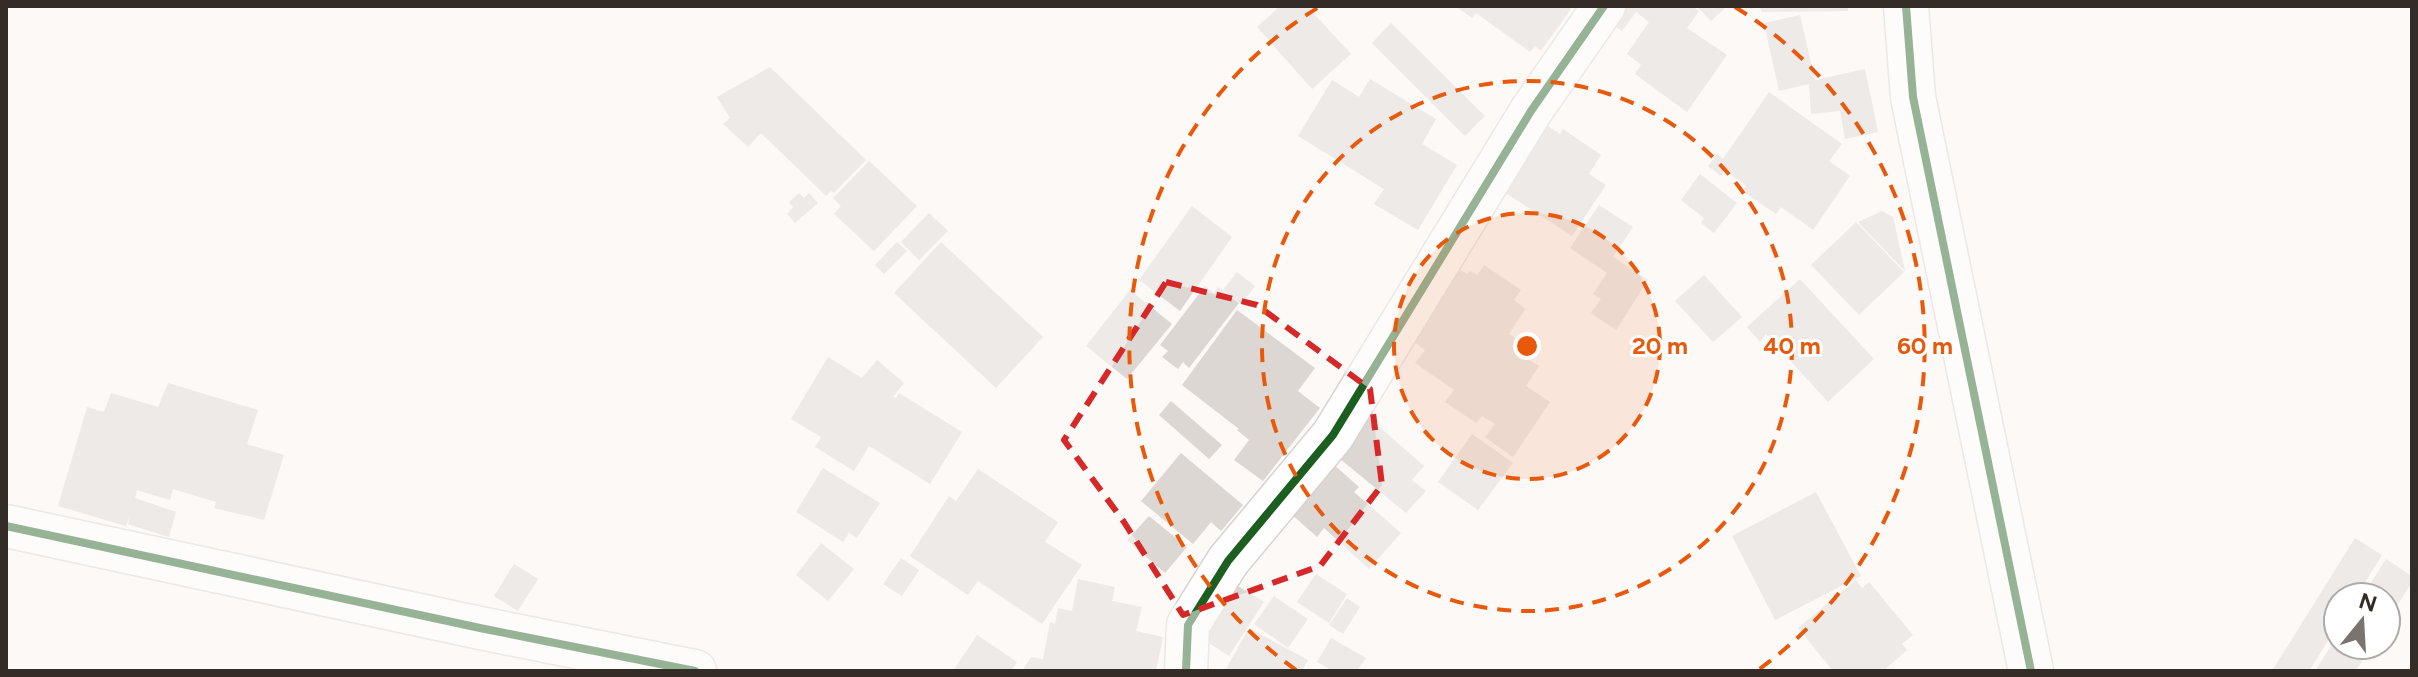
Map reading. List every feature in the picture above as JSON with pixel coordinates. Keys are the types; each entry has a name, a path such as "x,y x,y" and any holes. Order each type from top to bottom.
{"street":[{"path":"1186,671 1188,625 1228,561 1333,435 1531,111 1604,6"},
{"path":"1906,6 1913,97 2031,671"},
{"path":"6,526 695,671"}],"highlighted area":[{"path":"1166,282 1257,305 1370,389 1382,485 1320,566 1183,615 1124,522 1064,440"}],"building":[{"path":"1280,6 1307,6 1351,54 1312,89 1257,27"},
{"path":"1455,6 1573,6 1541,51 1535,46 1530,52 1476,13 1472,18"},
{"path":"1619,6 1692,6 1699,11 1687,28 1727,55 1687,112 1635,74 1641,65 1627,54 1649,22 1636,12 1622,31 1608,21"},
{"path":"1696,6 1727,6 1711,21"},
{"path":"1759,6 1848,6 1848,11 1762,12"},
{"path":"1800,15 1815,80 1865,69 1878,132 1845,139 1840,111 1811,114 1809,84 1779,91 1764,23"},
{"path":"1391,23 1485,116 1465,136 1372,43"},
{"path":"770,67 866,160 834,193 831,191 826,196 761,133 748,147 723,124 730,118 717,97"},
{"path":"1370,79 1436,119 1422,144 1457,165 1418,230 1374,204 1384,189 1298,136 1332,80 1359,97"},
{"path":"1769,92 1842,144 1829,161 1850,176 1813,230 1781,207 1776,214 1742,191 1746,186 1725,170 1721,176 1708,166 1717,154 1723,159"},
{"path":"1534,117 1560,134 1563,129 1601,155 1589,174 1606,185 1572,236 1490,183"},
{"path":"869,161 917,206 874,251 834,214 841,206 833,198"},
{"path":"1700,174 1737,203 1714,233 1701,223 1704,218 1681,200"},
{"path":"799,193 804,198 809,193 818,203 795,223 787,214 793,207 789,202"},
{"path":"1599,205 1633,227 1613,257 1648,280 1616,330 1591,313 1601,299 1593,294 1607,273 1570,248"},
{"path":"1192,206 1232,237 1180,311 1139,280"},
{"path":"1882,211 1893,217 1905,271 1858,222"},
{"path":"929,213 948,231 919,260 901,242"},
{"path":"1856,222 1904,272 1859,315 1811,265"},
{"path":"897,242 907,251 884,274 875,265"},
{"path":"941,242 1043,337 996,388 894,293"},
{"path":"1450,264 1467,274 1470,271 1477,275 1484,265 1521,290 1514,300 1525,309 1509,334 1534,350 1528,359 1539,366 1526,386 1550,402 1513,457 1485,437 1495,424 1482,416 1476,423 1445,402 1454,390 1415,363 1425,350 1404,335"},
{"path":"1237,272 1255,286 1242,304 1223,290"},
{"path":"1704,275 1742,317 1713,342 1675,301"},
{"path":"1800,279 1874,359 1828,402 1766,334 1760,342 1747,327"},
{"path":"1205,286 1214,293 1218,287 1239,303 1189,368 1183,362 1178,369 1162,357 1168,351 1160,345"},
{"path":"1130,290 1172,324 1127,379 1086,346"},
{"path":"1237,310 1315,368 1298,391 1320,408 1263,481 1234,460 1249,440 1182,385"},
{"path":"828,357 862,378 877,360 904,383 893,397 896,398 899,393 962,432 930,484 869,446 854,471 815,447 821,437 791,419"},
{"path":"168,383 258,410 247,444 284,455 264,520 214,508 216,502 173,489 170,500 137,490 135,498 176,512 169,537 128,524 130,515 126,526 58,506 87,407 104,412 111,393 158,407"},
{"path":"1171,401 1222,445 1209,459 1159,415"},
{"path":"1367,416 1424,466 1412,480 1426,491 1406,513 1334,454"},
{"path":"1472,434 1513,463 1478,510 1438,482"},
{"path":"1181,453 1243,505 1221,531 1211,522 1193,544 1141,501"},
{"path":"1333,464 1359,487 1354,492 1401,533 1369,569 1324,528 1317,537 1290,513"},
{"path":"823,468 880,503 857,538 849,533 843,542 796,512"},
{"path":"978,469 1058,522 1045,542 1082,565 1042,624 978,581 968,595 910,556 949,496 956,501"},
{"path":"1816,492 1861,576 1775,620 1732,536"},
{"path":"1149,516 1187,547 1165,573 1127,540"},
{"path":"2355,538 2382,555 2366,581 2328,581"},
{"path":"821,543 854,569 828,601 796,575"},
{"path":"901,558 919,570 902,596 883,584"},
{"path":"2386,559 2412,576 2412,582 2402,598 2402,581 2372,581"},
{"path":"514,564 538,579 518,611 494,596"},
{"path":"1316,574 1347,594 1329,623 1297,602"},
{"path":"1078,579 1115,587 1112,601 1142,607 1136,631 1163,637 1156,671 1022,671 1031,657 1043,659 1050,622 1055,624 1058,608 1072,611"},
{"path":"1856,580 1862,588 1869,582 1913,635 1902,644 1907,650 1883,671 1833,671 1798,628"},
{"path":"1238,586 1264,602 1229,656 1204,640"},
{"path":"2322,591 2322,650 2309,671 2272,671"},
{"path":"1274,596 1308,619 1288,648 1254,624"},
{"path":"1347,598 1360,607 1343,634 1329,625"},
{"path":"1249,628 1308,660 1302,671 1226,669"},
{"path":"977,635 1017,662 1011,671 953,671"},
{"path":"1331,638 1366,658 1357,671 1333,671 1317,662"},
{"path":"2322,660 2362,661 2356,671 2315,671"}],"cycle path":[{"path":"1186,671 1188,625 1228,561 1333,435 1531,111 1604,6"},
{"path":"1906,6 1913,97 2031,671"},
{"path":"6,526 695,671"}]}
